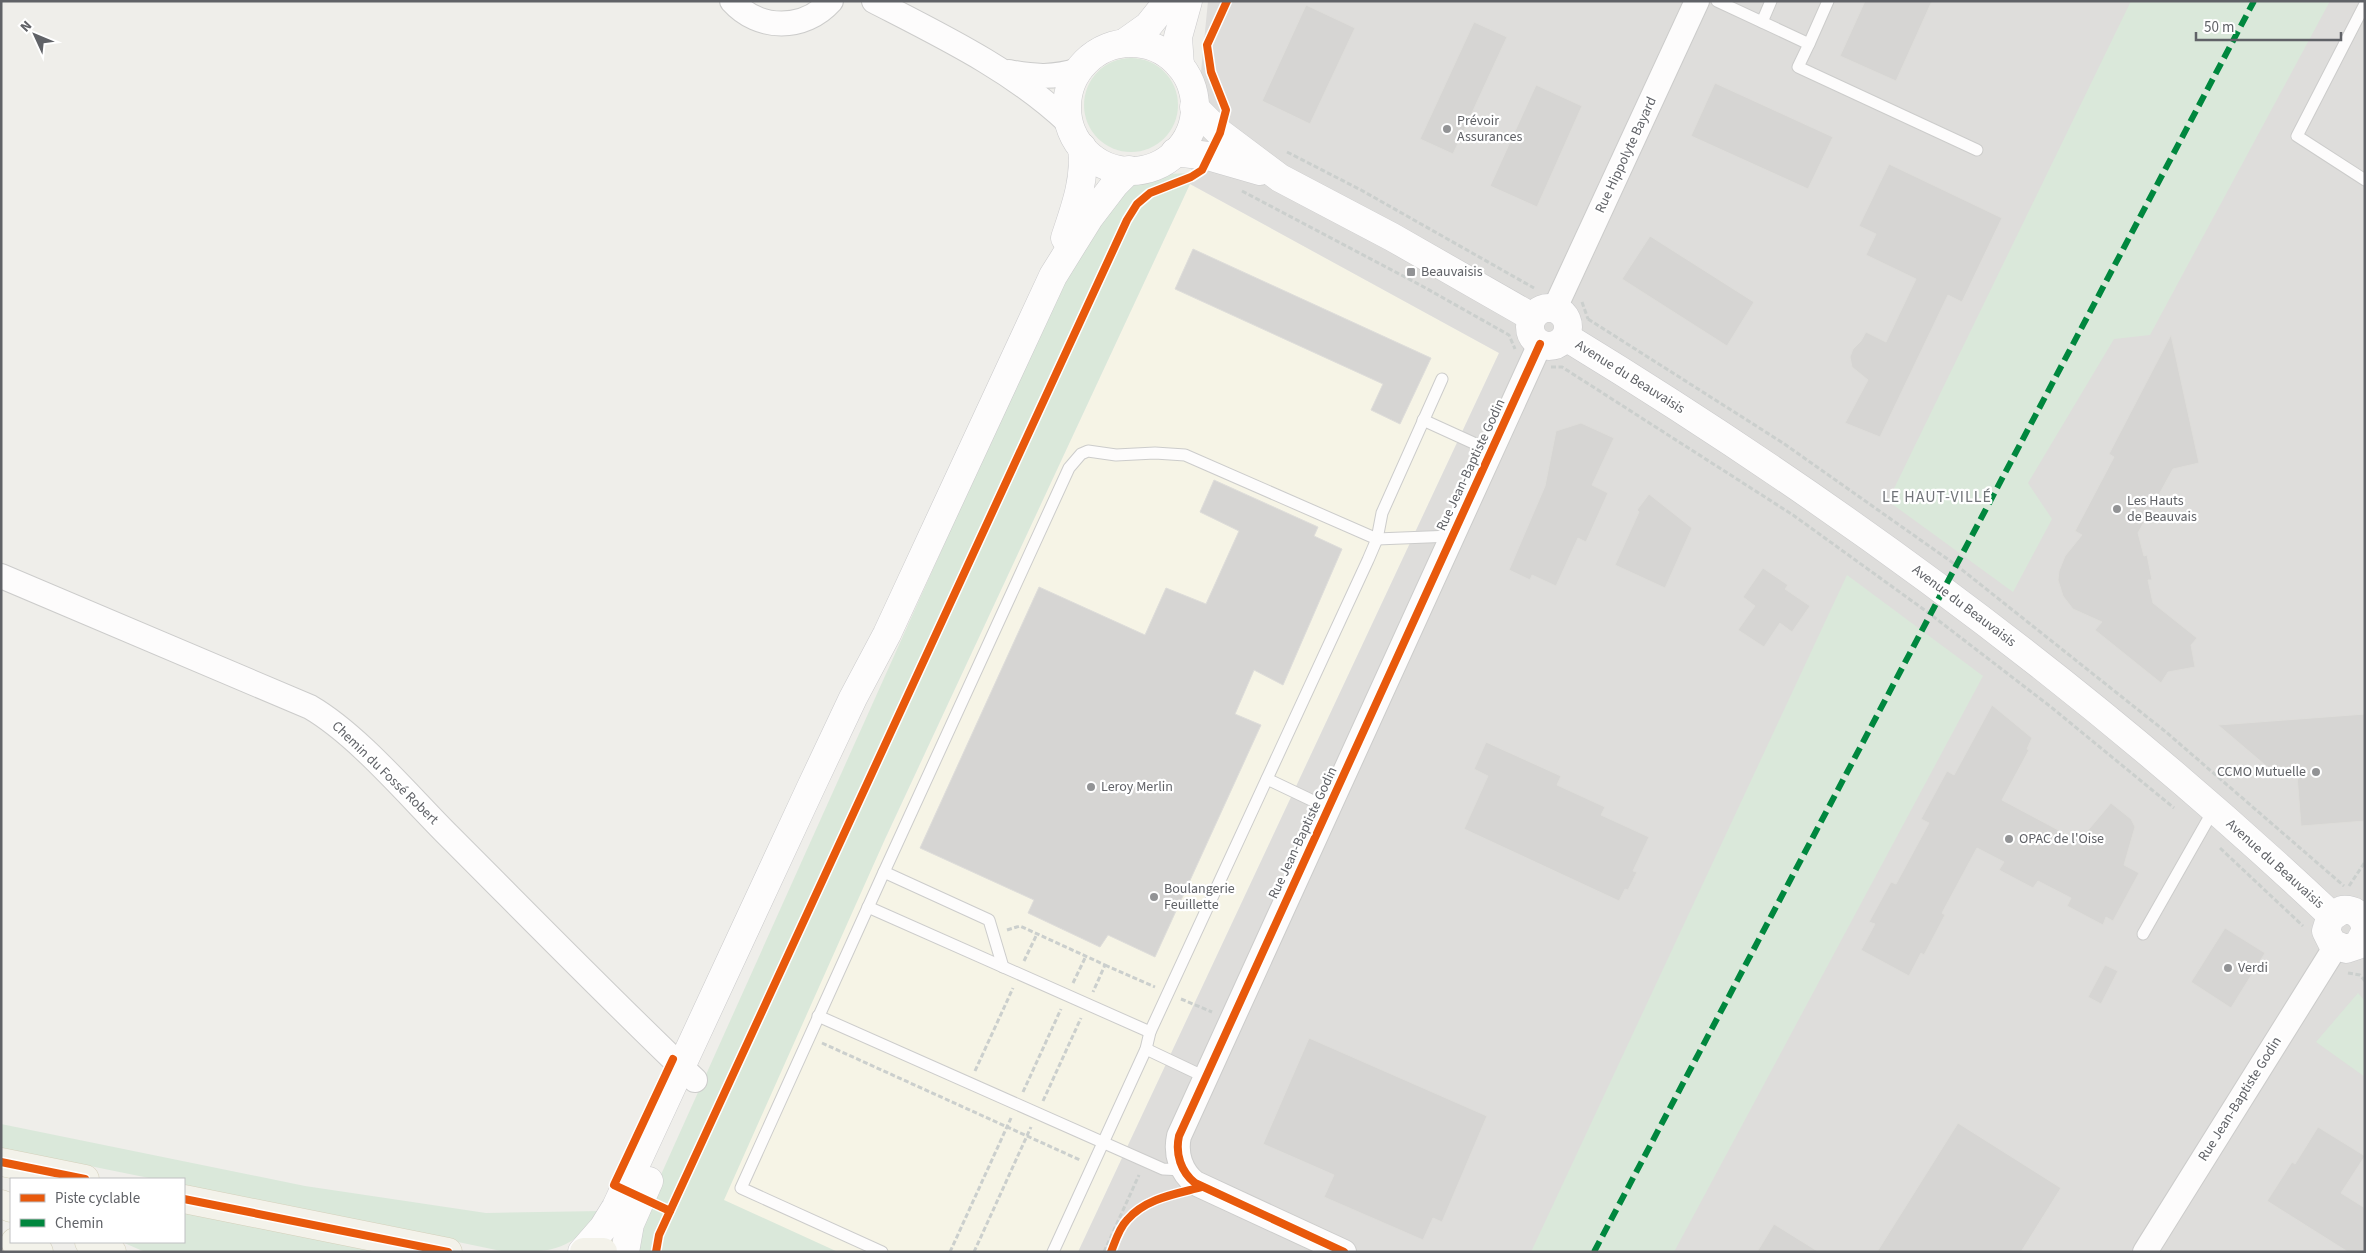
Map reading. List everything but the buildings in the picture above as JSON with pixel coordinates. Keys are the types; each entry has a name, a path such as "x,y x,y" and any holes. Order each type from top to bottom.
{"main road":[{"path":"1053,276 1082,183 1084,165 1082,147 1070,123 1068,96 1079,70 1098,52 1124,43 1148,26 1168,1"},
{"path":"1180,66 1178,37 1188,1"},
{"path":"1082,147 1103,164 1129,170 1154,166 1175,152 1189,132 1194,107 1189,81 1180,66 1166,54 1150,46 1124,43"},
{"path":"1194,107 1220,132 1280,178 1399,241 1544,313 1564,314 1568,327 1566,336 1554,346 1536,353 1530,331 1544,313"},
{"path":"1175,152 1208,156 1280,178"},
{"path":"583,1252 604,1228 612,1215 688,1074 862,701 887,634 1053,276 1089,218 1110,189 1129,170"},
{"name":"Avenue du Beauvaisis","path":"1566,336 1722,434 1892,551 1982,618 2111,720 2208,820 2352,927"},
{"path":"625,1252 628,1231 633,1216 688,1074"},
{"path":"1,1162 80,1178"},
{"path":"185,1199 448,1252"},
{"path":"17,1243 39,1252"},
{"path":"91,1243 112,1252"},
{"path":"583,1252 603,1252"}],"street":[{"path":"732,1 741,10 756,19 784,24 810,18 831,1"},
{"path":"874,1 1002,70 1047,103 1070,123"},
{"name":"Rue Hippolyte Bayard","path":"1544,313 1697,1"},
{"path":"1002,70 1042,77 1065,75 1079,70"},
{"name":"Rue Jean-Baptiste Godin","path":"1184,1170 1178,1154 1179,1136 1536,353"},
{"name":"Chemin du Fossé Robert","path":"1,576 310,707 324,715 370,756 688,1074"},
{"name":"Rue Jean-Baptiste Godin","path":"2145,1252 2352,927"},
{"path":"1184,1170 1189,1178 1202,1187 1344,1252"}],"lane":[{"path":"1717,1 1809,44"},
{"path":"1762,22 1771,1"},
{"path":"1828,1 1798,67 1977,150"},
{"path":"2365,4 2297,136 2365,180"},
{"path":"1052,1252 1146,1049 1150,1032 1376,539 1382,513 1442,379"},
{"path":"1423,420 1491,451"},
{"path":"882,1252 740,1188 1069,468 1081,454 1094,450 1116,454 1156,453 1185,455 1376,539 1452,536"},
{"path":"1267,779 1328,808"},
{"path":"2144,934 2208,820"},
{"path":"884,872 989,920 1003,967"},
{"path":"868,907 1150,1032"},
{"path":"818,1016 1163,1169 1184,1170"},
{"path":"1146,1049 1206,1077"}],"path":[{"path":"1237,189 1422,286 1509,335 1515,348 1536,353 1546,367 1562,367 1793,515 1930,614 2051,707 2208,820 2303,925 2304,931"},
{"path":"2365,862 2342,972 2360,975 2365,981"},
{"path":"960,1106 1037,934"},
{"path":"809,1037 1092,1166"},
{"path":"1111,1252 1126,1221 1133,1214"}],"shaded area":[{"path":"1208,1 2365,1 2365,1252 1078,1252 1499,353 1190,184"},
{"path":"1190,184 1499,353 1078,1252 693,1252"}],"green space":[{"path":"2131,1 2330,1 2150,335 2114,339 2028,483 2052,519 2013,592 1888,501"},
{"path":"1131,58 1149,62 1164,72 1174,87 1178,105 1174,123 1164,138 1149,148 1131,152 1113,148 1098,138 1088,123 1084,105 1088,87 1098,72 1113,62"},
{"path":"1191,173 1190,184 885,839 724,1200 838,1252 636,1252 633,1237 1071,262 1123,187 1168,174"},
{"path":"1847,575 1983,676 1674,1252 1531,1252"},
{"path":"2358,993 2365,1001 2365,1077 2316,1042"},
{"path":"1,1124 305,1186 486,1213 602,1211 591,1224 570,1242 549,1250 506,1252 185,1185 185,1178 149,1178 1,1148"},
{"path":"185,1207 394,1252 145,1252 124,1243 185,1243"}],"marked path":[{"path":"1594,1252 2254,1"}],"cycle path":[{"path":"656,1252 659,1235 1127,220 1137,204 1150,193 1191,177 1202,170 1220,133 1226,110 1211,72 1207,45 1227,1"},
{"path":"1344,1252 1195,1183 1186,1174 1180,1162 1179,1136 1540,344"},
{"path":"670,1211 614,1185 673,1059"},
{"path":"1,1162 80,1178"},
{"path":"1111,1252 1122,1227 1127,1220 1143,1207 1162,1198 1202,1187"},
{"path":"185,1199 448,1252"}],"place":[{"name":"Prévoir Assurances","path":"1447,129"},
{"name":"Beauvaisis","path":"1411,272"},
{"name":"Les Hauts de Beauvais","path":"2117,509"},
{"name":"CCMO Mutuelle","path":"2316,772"},
{"name":"Leroy Merlin","path":"1091,787"},
{"name":"OPAC de l'Oise","path":"2009,839"},
{"name":"Boulangerie Feuillette","path":"1154,897"},
{"name":"Verdi","path":"2228,968"}],"district":[{"name":"LE HAUT-VILLÉ","path":"1937,497"}]}
